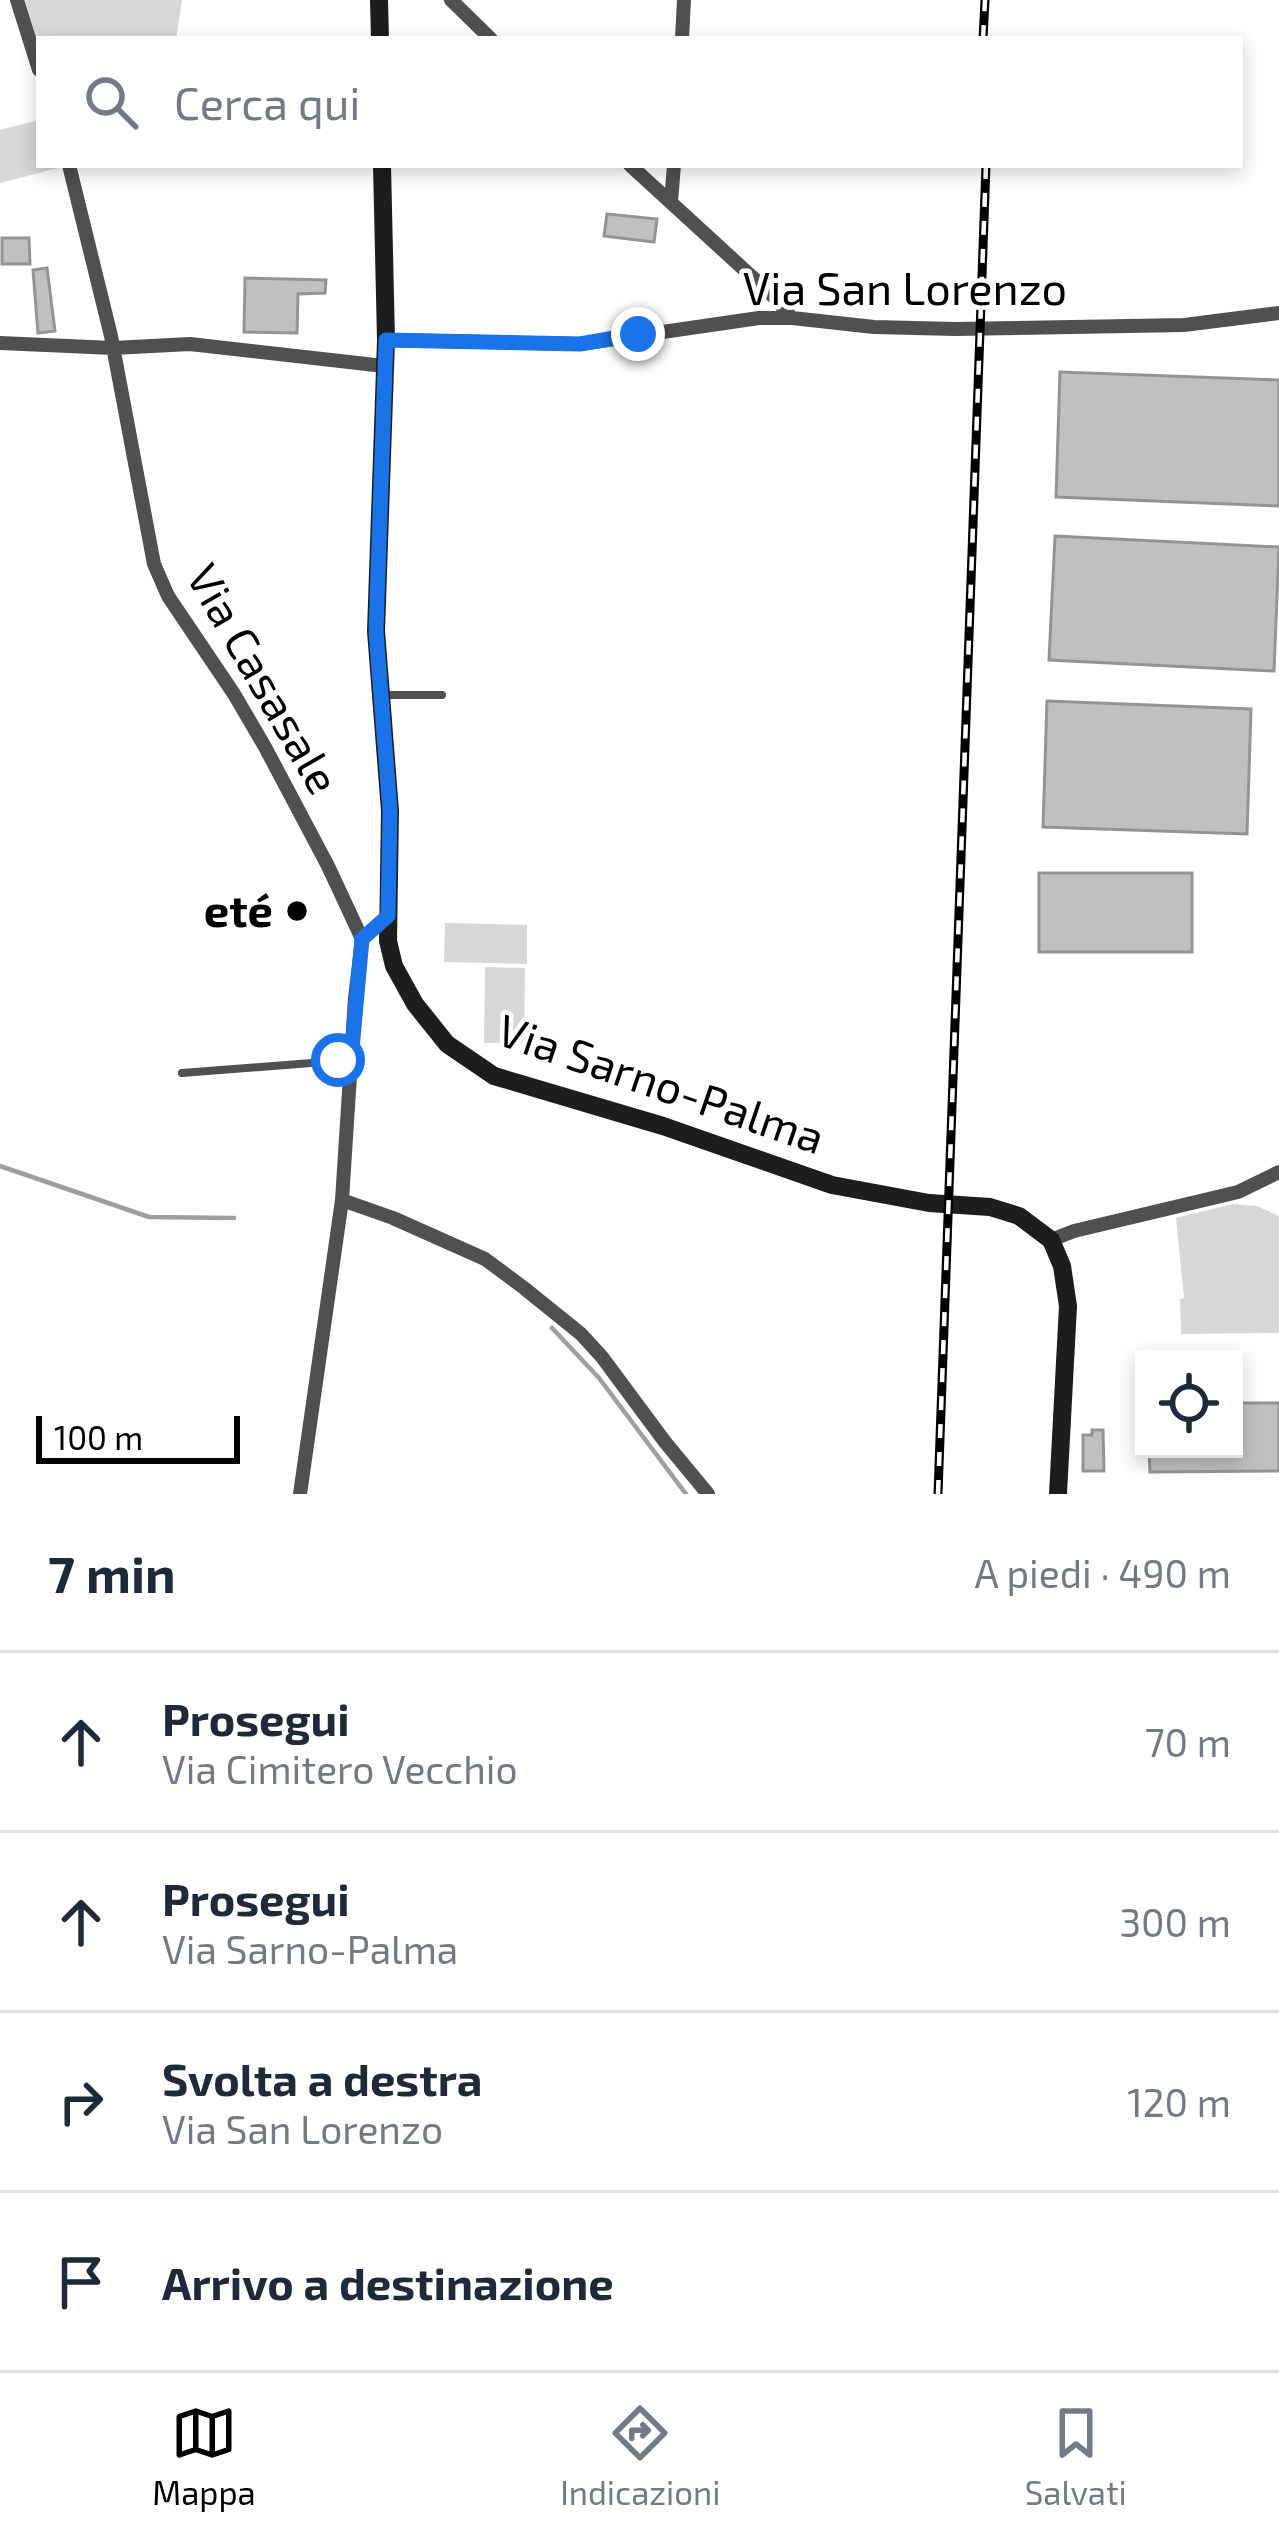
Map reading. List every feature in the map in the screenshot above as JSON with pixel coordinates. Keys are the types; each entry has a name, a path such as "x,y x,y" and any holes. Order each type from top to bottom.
{"main road":[{"path":"379,0 380,36"},
{"name":"Via Sarno-Palma","path":"382,168 386,340 376,631 390,811 388,941 394,965 415,1004 447,1044 494,1076 663,1126 832,1185 990,1207 1019,1216 1051,1240"},
{"path":"1051,1240 1062,1266 1068,1306 1058,1494"}],"street":[{"path":"17,0 36,60"},
{"path":"452,0 488,36"},
{"path":"682,36 684,0"},
{"name":"Via Casasale","path":"70,168 113,348 154,564 168,596 265,747 362,939"},
{"path":"633,168 792,318"},
{"path":"671,202 674,168"},
{"name":"Via San Lorenzo","path":"386,340 580,344 759,318 955,329 1212,323 1279,313"},
{"path":"0,344 113,348 190,344 383,366"},
{"path":"300,1494 342,1200 362,939 388,916"},
{"path":"1051,1240 1238,1192 1279,1172"},
{"path":"342,1200 485,1259 524,1288 602,1357 708,1494"}],"lane":[{"path":"381,695 442,695"},
{"path":"182,1073 351,1060"}],"shaded area":[{"path":"25,0 182,0 176,36 36,37"},
{"path":"36,121 36,168 58,168 0,183 0,130"},
{"path":"445,923 527,925 527,964 444,962"},
{"path":"485,967 525,968 524,1043 484,1043"},
{"path":"1233,1204 1257,1206 1279,1216 1279,1333 1181,1334 1180,1299 1184,1298 1176,1218"}],"building":[{"path":"607,214 657,219 654,242 604,236"},
{"path":"2,238 29,238 30,264 2,264"},
{"path":"47,268 55,331 38,333 33,270"},
{"path":"245,278 326,280 325,293 298,294 297,333 244,332"},
{"path":"1060,372 1279,380 1279,506 1056,497"},
{"path":"1055,536 1279,547 1274,671 1049,660"},
{"path":"1047,701 1251,709 1247,834 1043,827"},
{"path":"1039,873 1192,873 1192,952 1039,952"},
{"path":"1243,1403 1279,1403 1279,1471 1150,1472 1149,1458 1243,1458"},
{"path":"1092,1430 1103,1430 1104,1471 1083,1471 1083,1435 1092,1435"}],"waterway":[{"path":"0,1166 149,1217 234,1218"},
{"path":"552,1328 599,1378 686,1494"}],"railway":[{"path":"983,36 985,0"},
{"path":"938,1494 986,168"}],"place":[{"name":"eté","path":"297,911"}],"route":[{"path":"338,1060 351,1060 362,939 388,916 390,811 376,631 386,340 580,344 638,334"}]}
